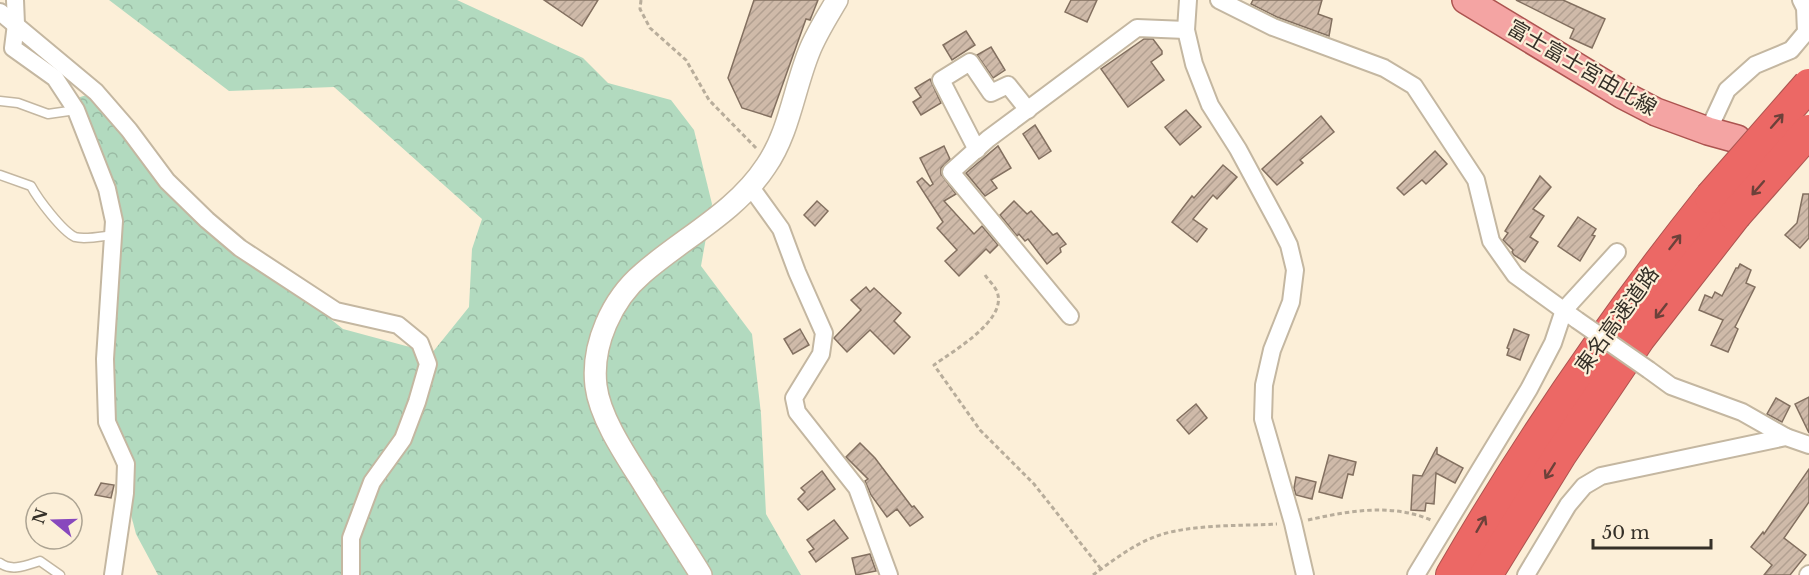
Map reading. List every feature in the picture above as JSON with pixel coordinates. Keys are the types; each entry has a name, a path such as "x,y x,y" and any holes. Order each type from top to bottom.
{"highway":[{"name":"東名高速道路","path":"1486,575 1560,455 1639,338 1723,206 1809,85"},
{"name":"東名高速道路","path":"1452,575 1495,500 1557,404 1629,302 1723,206 1809,131"}],"main road":[{"name":"富士富士宮由比線","path":"1466,0 1623,95 1656,112 1737,139"}],"street":[{"path":"15,0 16,24 13,48 55,78 76,110 107,189 114,220 105,359 107,422 126,464 125,493 113,575"},
{"path":"701,575 614,434 596,387 596,353 606,325 622,296 642,273 723,211 750,186 766,166 780,140 809,51 837,0"},
{"path":"1188,0 1186,30 1194,64 1210,105 1238,149 1280,225 1289,245 1295,270 1291,302 1272,350 1264,385 1263,418 1293,523 1305,575"},
{"path":"1219,0 1273,27 1384,68 1414,86 1476,180 1491,241 1515,275 1671,386 1742,412 1786,437 1809,445"},
{"path":"1708,131 1727,90 1755,64 1791,50 1806,32 1805,8 1801,0"},
{"path":"0,12 96,92 129,130 167,181 240,248 336,310 398,325 420,343 428,363 417,402 403,439 372,482 351,538 351,575"},
{"path":"1070,316 951,172 1028,110 1137,28 1186,30"},
{"path":"977,150 941,80 970,62 991,93 1008,85 1028,110"},
{"path":"750,186 782,229 797,272 825,333 821,354 794,398 797,412 857,488 889,575"},
{"path":"1416,575 1529,389 1570,315 1617,252"},
{"path":"1526,575 1568,505 1584,486 1601,476 1786,437"}],"lane":[{"path":"0,101 18,103 48,114 76,110"},
{"path":"0,175 31,186 38,199 69,233 77,238 113,235"},
{"path":"0,563 3,566 17,568 40,561 60,575"}],"path":[{"path":"641,0 640,9 650,28 686,60 709,100 757,149 766,166"},
{"path":"985,275 998,293 998,310 985,327 934,365 980,430 1034,484 1101,569"},
{"path":"1093,575 1126,552 1156,536 1192,529 1293,523 1345,512 1380,509 1427,518 1445,526"}],"green space":[{"path":"109,0 457,0 583,58 608,83 671,100 694,130 712,204 701,266 752,334 761,414 766,514 801,575 158,575 136,534 107,422 107,189 74,99 96,92 229,238 343,329 432,353 469,307 472,249 482,219 334,87 229,91"}],"building":[{"path":"544,0 598,0 582,26"},
{"path":"754,0 818,0 810,20 806,19 771,117 742,108 728,78"},
{"path":"1071,0 1097,0 1087,22 1065,12"},
{"path":"1253,0 1322,0 1318,14 1332,19 1329,36 1277,17 1251,4"},
{"path":"1516,0 1563,0 1605,19 1592,48 1570,38 1574,29"},
{"path":"966,31 975,45 952,60 943,45"},
{"path":"1144,39 1153,39 1162,51 1162,54 1151,62 1164,80 1128,107 1101,69"},
{"path":"991,47 1005,70 993,78 977,55"},
{"path":"930,79 941,103 921,115 913,102 921,97 915,88"},
{"path":"1186,110 1201,127 1180,145 1165,127"},
{"path":"1321,116 1334,132 1300,160 1303,163 1277,185 1262,169"},
{"path":"1035,125 1051,151 1039,159 1023,134"},
{"path":"944,146 950,159 941,168 941,174 956,194 944,201 974,234 982,226 998,245 990,253 986,249 959,276 945,261 957,250 937,228 943,222 917,182 922,178 930,186 933,184 920,158"},
{"path":"998,146 1011,168 991,180 997,188 985,196 966,173"},
{"path":"1435,151 1447,164 1426,184 1422,180 1404,195 1397,188"},
{"path":"1223,165 1237,177 1217,199 1213,195 1193,219 1207,229 1197,242 1172,222 1192,196 1194,198"},
{"path":"1540,176 1551,187 1533,209 1544,216 1530,237 1538,242 1525,262 1514,255 1513,250 1503,240 1508,233 1505,231"},
{"path":"1803,194 1809,194 1809,238 1800,248 1785,235 1797,223"},
{"path":"817,201 828,211 815,226 804,215"},
{"path":"1014,201 1027,214 1031,211 1053,235 1057,233 1066,244 1060,248 1061,252 1047,264 1028,239 1025,241 1019,234 1017,236 1000,215"},
{"path":"1578,217 1596,229 1592,235 1595,236 1580,261 1558,246"},
{"path":"1740,264 1751,270 1746,283 1755,287 1735,327 1738,329 1728,352 1711,345 1723,320 1699,310 1705,295 1712,298 1715,292 1722,296"},
{"path":"866,287 870,292 874,288 901,313 894,321 910,337 894,354 870,330 847,352 834,338 861,310 851,300"},
{"path":"800,329 809,345 793,354 784,339"},
{"path":"1514,329 1529,335 1520,360 1507,355 1509,349 1507,348"},
{"path":"1809,397 1809,433 1795,404"},
{"path":"1776,398 1790,406 1782,422 1767,414"},
{"path":"1196,404 1207,418 1189,434 1177,420"},
{"path":"860,443 875,458 912,507 914,506 923,517 910,526 897,509 887,517 871,495 865,481 868,479 846,457"},
{"path":"1437,447 1437,454 1463,468 1455,483 1436,473 1434,504 1426,503 1425,511 1411,510 1413,475 1422,476"},
{"path":"1329,455 1356,462 1353,475 1348,474 1342,498 1319,492"},
{"path":"1809,469 1809,502 1784,538 1806,555 1790,575 1764,575 1772,565 1751,547 1763,532 1764,534"},
{"path":"822,471 835,489 808,510 798,499 805,492 801,488"},
{"path":"1296,477 1316,482 1312,499 1296,495 1294,488"},
{"path":"101,483 114,485 111,498 95,495"},
{"path":"834,520 848,538 816,562 809,552 814,549 807,540"},
{"path":"870,554 876,571 856,575 852,558"}]}
